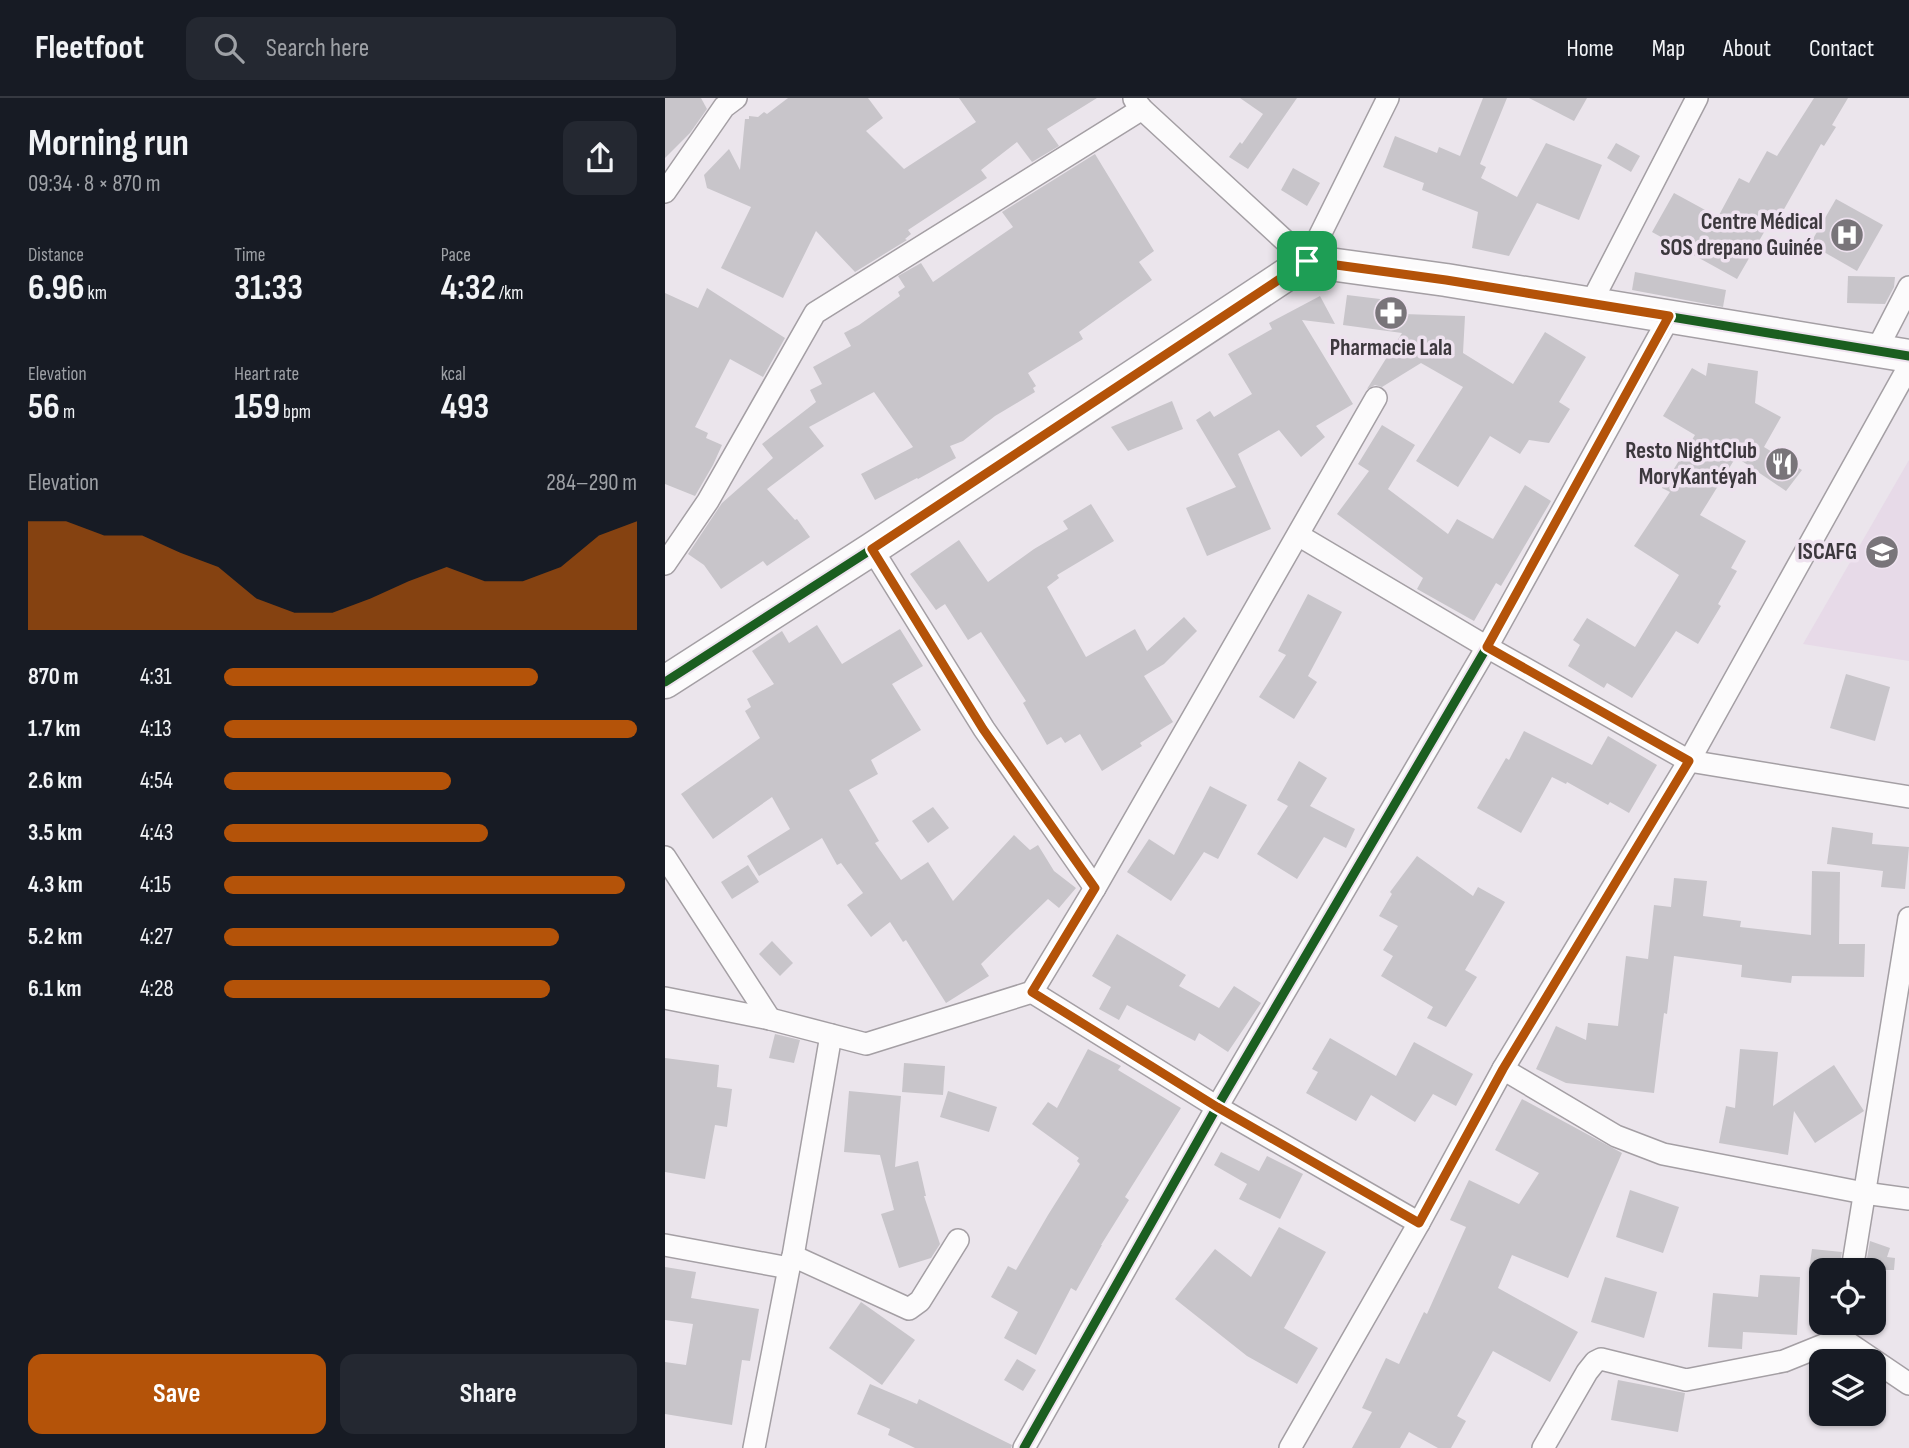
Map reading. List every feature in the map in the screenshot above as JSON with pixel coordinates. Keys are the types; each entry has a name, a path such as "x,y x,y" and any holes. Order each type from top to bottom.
{"street":[{"path":"665,191 724,107 736,98"},
{"path":"665,682 872,549 1307,261 1388,98"},
{"path":"1591,303 1697,98"},
{"path":"665,564 708,501 815,313 1138,103 1307,261 1446,280 1909,356"},
{"path":"1876,351 1909,287"},
{"path":"1024,1448 1217,1107 1487,647 1669,316"},
{"path":"1290,1448 1419,1223 1503,1069 1689,761 1909,366"},
{"path":"665,998 770,1019 866,1044 1032,992 1095,888 1376,398"},
{"path":"1298,535 1487,647 1689,761 1909,797"},
{"path":"872,549 983,729 1095,888"},
{"path":"665,857 770,1019"},
{"path":"1854,1258 1909,918"},
{"path":"1032,992 1217,1107 1419,1223"},
{"path":"754,1448 791,1262 831,1035"},
{"path":"1503,1069 1616,1136 1663,1154 1864,1193 1909,1199"},
{"path":"665,1245 791,1262 909,1309 920,1301 958,1240"},
{"path":"1543,1448 1587,1372 1601,1359 1686,1380 1784,1361 1834,1335"},
{"path":"1847,1335 1909,1384"}],"shaded area":[{"name":"ISCAFG","path":"1909,460 1909,661 1803,644"}],"building":[{"path":"665,98 701,98 707,109 690,133 665,158"},
{"path":"788,98 868,98 883,118 866,131 904,169 976,122 959,98 1097,98 1047,129 1059,146 1032,162 1017,142 981,170 987,178 908,230 911,234 905,239 907,240 855,272 816,231 783,298 721,268 751,207 707,188 704,175 729,149 740,170 745,119 749,119 749,116 758,117 764,112 767,114"},
{"path":"1240,98 1297,98 1248,169 1229,157 1240,142 1242,144 1263,114"},
{"path":"1483,98 1507,98 1480,164 1486,167 1481,178 1517,197 1546,143 1602,165 1579,220 1537,203 1509,256 1472,248 1478,212 1422,190 1424,183 1383,167 1395,136 1437,153 1439,147 1460,156"},
{"path":"1529,98 1587,98 1574,121"},
{"path":"1814,98 1848,98 1832,125 1836,127 1824,146 1821,144 1779,218 1774,215 1737,279 1652,232 1674,193 1718,217 1739,178 1749,183 1767,151 1777,156"},
{"path":"1616,143 1640,156 1631,172 1607,158"},
{"path":"1095,154 1154,251 1139,262 1152,280 1079,332 1083,339 1028,373 1036,386 1033,388 1035,392 995,416 963,441 950,446 956,458 875,500 861,474 913,447 874,392 809,427 824,446 767,489 795,520 797,519 810,537 767,566 763,561 721,589 704,565 688,554 722,503 773,458 762,444 816,402 810,390 822,384 813,367 851,346 844,333 900,296 898,292 905,287 898,276 921,263 933,282 1013,227 1002,212"},
{"path":"1293,168 1320,183 1307,206 1281,190"},
{"name":"Centre Médical SOS drepano Guinée","path":"1836,199 1883,225 1857,271 1810,244"},
{"path":"1635,272 1726,290 1723,307 1632,290"},
{"path":"1848,276 1895,277 1894,287 1885,304 1847,303"},
{"path":"707,288 785,338 763,377 730,359 695,427 708,433 706,438 722,445 695,496 665,484 665,293 698,308"},
{"path":"1347,295 1380,299 1379,309 1404,312 1403,314 1465,316 1463,353 1513,384 1545,332 1586,357 1559,402 1570,409 1549,443 1529,440 1520,454 1490,436 1458,487 1416,461 1463,387 1421,363 1382,387 1375,385 1367,389 1402,333 1343,325"},
{"path":"1320,296 1335,324 1302,320 1353,404 1316,426 1325,437 1301,457 1279,430 1238,454 1271,529 1207,556 1186,508 1236,487 1196,420 1210,411 1214,417 1252,394 1228,354 1272,329 1269,323"},
{"path":"1708,363 1758,371 1755,403 1781,417 1764,447 1802,470 1786,491 1736,457 1700,515 1746,541 1731,568 1737,571 1718,604 1721,606 1698,644 1676,631 1632,698 1607,683 1604,688 1568,666 1580,645 1573,640 1587,618 1635,647 1679,575 1634,546 1670,492 1662,488 1695,435 1663,416 1692,368 1706,376"},
{"path":"1172,401 1183,429 1128,451 1111,427"},
{"path":"1382,425 1415,445 1388,489 1448,534 1457,519 1493,539 1525,485 1551,501 1501,586 1496,583 1474,621 1417,589 1423,578 1337,514 1369,471 1358,464"},
{"path":"1091,504 1114,541 1057,575 1059,578 1047,587 1086,657 1135,629 1147,651 1184,617 1197,631 1164,664 1144,676 1173,722 1140,743 1142,746 1102,771 1080,734 1065,743 1061,737 1047,745 1023,703 1026,701 981,632 968,640 945,604 936,610 910,574 959,540 988,582 1034,549 1068,529 1063,521"},
{"path":"1308,594 1342,612 1308,676 1317,682 1294,719 1259,697 1286,655 1278,651"},
{"path":"817,625 842,664 900,629 923,666 892,684 921,730 871,760 878,774 849,790 879,841 875,843 901,880 928,862 953,901 1014,835 1030,850 1038,845 1054,871 1076,888 1059,908 1048,899 981,964 989,976 946,1003 906,940 903,942 890,922 871,937 847,905 863,893 841,863 837,865 822,838 759,876 747,856 790,829 772,797 713,839 681,794 760,738 745,711 751,707 747,699 774,684 752,651 782,631 789,643"},
{"path":"1846,674 1890,687 1875,741 1830,728"},
{"path":"1524,731 1592,765 1608,736 1657,765 1629,813 1552,777 1521,833 1477,808 1506,758 1509,760"},
{"path":"1299,761 1327,778 1310,806 1355,829 1346,848 1324,837 1297,879 1257,854 1288,806 1277,800"},
{"path":"1210,786 1247,805 1218,859 1204,852 1171,901 1127,872 1149,839 1174,855"},
{"path":"933,807 949,828 928,843 912,821"},
{"path":"1832,827 1873,833 1872,844 1909,847 1905,889 1881,887 1883,871 1827,864"},
{"path":"1417,856 1473,896 1478,887 1505,902 1465,970 1477,977 1446,1027 1427,1018 1433,1007 1381,976 1393,956 1383,950 1398,926 1379,916 1392,894 1390,892"},
{"path":"748,865 759,882 732,899 721,882"},
{"path":"1812,871 1840,872 1839,944 1865,944 1864,977 1792,976 1791,983 1741,977 1742,965 1674,956 1654,1093 1566,1083 1536,1069 1556,1026 1586,1040 1588,1023 1618,1026 1626,956 1648,959 1654,905 1671,907 1674,878 1707,881 1703,916 1741,921 1740,927 1811,935"},
{"path":"1117,934 1186,975 1179,986 1219,1008 1234,986 1261,1003 1228,1052 1199,1033 1195,1041 1127,1005 1119,1020 1099,1009 1111,987 1092,976"},
{"path":"772,941 793,963 780,976 759,954"},
{"path":"775,1034 800,1040 794,1063 769,1058"},
{"path":"1330,1038 1396,1076 1414,1042 1473,1074 1456,1106 1433,1094 1415,1122 1371,1095 1356,1121 1306,1093 1318,1072 1312,1069"},
{"path":"1088,1049 1121,1066 1118,1070 1181,1108 1125,1197 1129,1200 1076,1291 1071,1288 1036,1355 1004,1338 1018,1312 991,1297 1008,1266 1016,1270 1080,1164 1077,1161 1079,1158 1032,1124 1048,1102 1057,1108"},
{"path":"1740,1049 1778,1052 1773,1106 1834,1065 1864,1111 1815,1143 1794,1111 1788,1155 1719,1143 1726,1106 1735,1108"},
{"path":"665,1058 719,1065 717,1087 732,1089 727,1127 715,1125 705,1179 665,1172"},
{"path":"904,1063 945,1066 943,1095 902,1092"},
{"path":"849,1091 901,1096 895,1167 918,1161 924,1196 940,1244 931,1258 899,1268 881,1214 894,1210 880,1155 844,1152"},
{"path":"948,1091 997,1107 989,1132 940,1117"},
{"path":"1522,1099 1622,1153 1568,1278 1512,1255 1498,1288 1578,1332 1550,1382 1493,1351 1457,1416 1466,1421 1451,1448 1438,1448 1409,1432 1400,1448 1352,1448 1372,1412 1362,1408 1386,1358 1399,1364 1424,1312 1427,1314 1466,1227 1450,1220 1469,1180 1519,1204 1539,1173 1495,1150"},
{"path":"1221,1152 1259,1171 1267,1156 1303,1174 1280,1219 1239,1199 1247,1184 1214,1165"},
{"path":"1630,1190 1679,1207 1663,1253 1616,1237"},
{"path":"1279,1227 1326,1252 1284,1328 1318,1348 1297,1384 1247,1356 1175,1299 1215,1249 1251,1277"},
{"path":"1870,1241 1890,1248 1887,1257 1895,1258 1894,1270 1886,1270 1886,1258 1867,1258"},
{"path":"1812,1249 1842,1252 1841,1258 1811,1258"},
{"path":"665,1267 696,1272 691,1298 759,1309 750,1361 742,1360 732,1425 665,1414 665,1362 686,1365 693,1324 665,1320"},
{"path":"1760,1275 1800,1277 1797,1335 1743,1332 1742,1349 1708,1347 1713,1293 1758,1297"},
{"path":"1605,1277 1657,1292 1644,1338 1591,1322"},
{"path":"861,1302 915,1340 882,1385 829,1348"},
{"path":"1017,1359 1036,1370 1023,1391 1004,1380"},
{"path":"1618,1380 1685,1393 1678,1432 1611,1420"},
{"path":"870,1384 917,1404 919,1399 1012,1445 1011,1448 915,1448 888,1435 890,1429 857,1414"}],"cycle path":[{"path":"665,682 872,549 1307,261 1446,280 1909,356"},
{"path":"1024,1448 1217,1107 1487,647 1670,316"}],"place":[{"name":"Centre Médical SOS drepano Guinée","path":"1847,235"},
{"name":"Pharmacie Lala","path":"1391,313"},
{"name":"Resto NightClub MoryKantéyah","path":"1782,464"},
{"name":"ISCAFG","path":"1882,552"}],"route":[{"path":"1307,261 1669,316 1487,647 1689,761 1503,1069 1419,1223 1217,1107 1032,992 1095,888 983,729 872,549 1307,261"}]}
